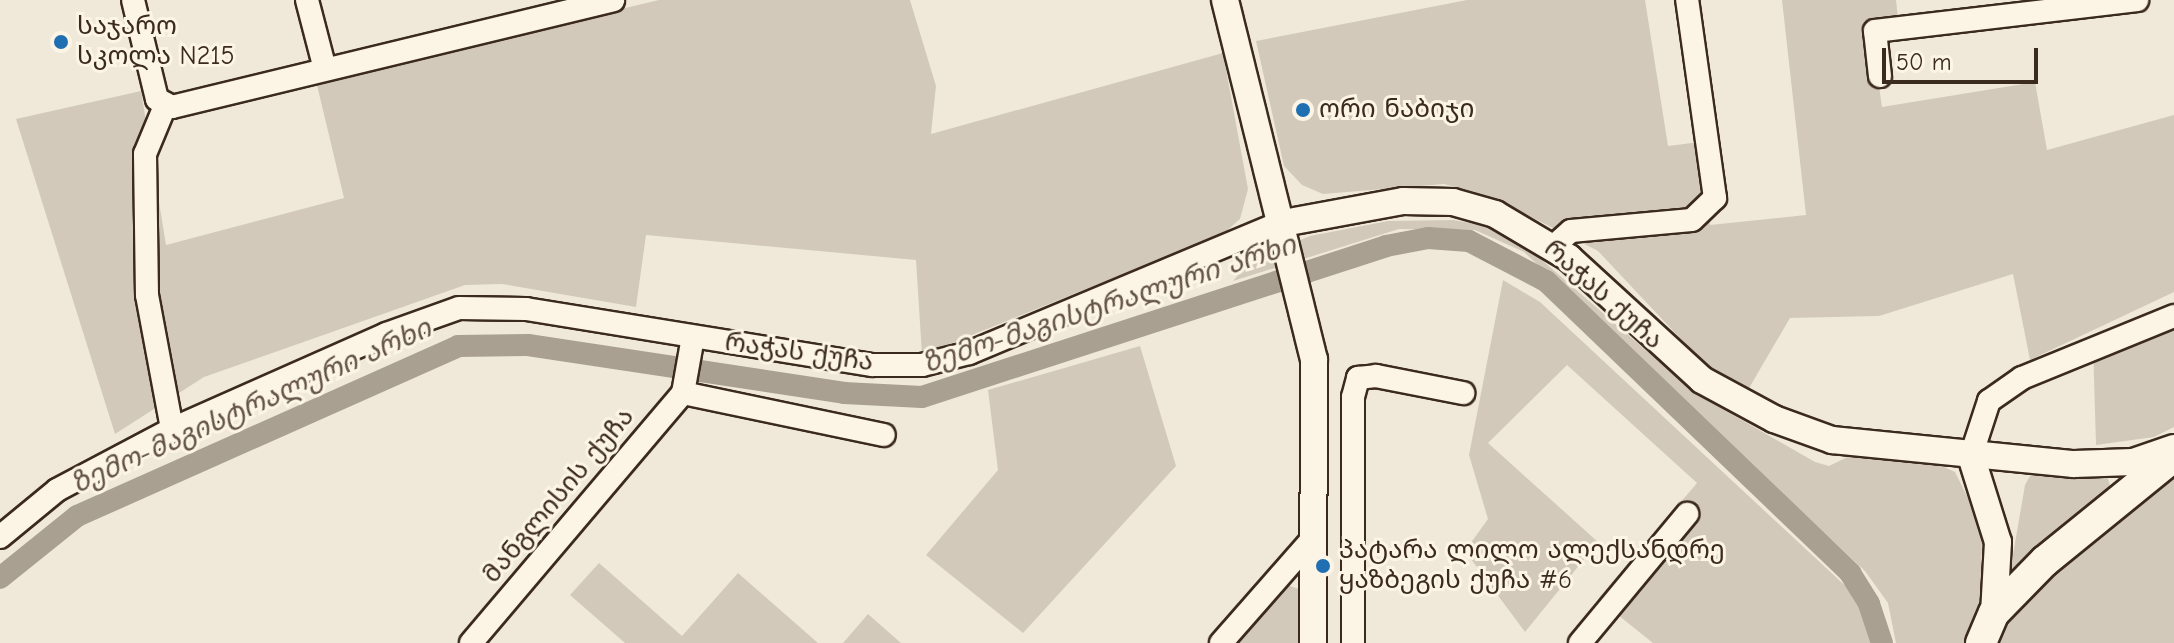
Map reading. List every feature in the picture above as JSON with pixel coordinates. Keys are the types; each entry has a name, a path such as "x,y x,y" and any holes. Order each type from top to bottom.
{"main road":[{"path":"1981,643 1994,613 2069,540 2174,456"}],"street":[{"path":"133,0 157,99 165,106"},
{"path":"307,0 325,69"},
{"path":"165,106 613,0"},
{"path":"1225,0 1314,359 1313,643"},
{"path":"1553,247 1571,231 1692,220 1715,198 1687,0"},
{"path":"1880,76 1875,31 2137,0"},
{"path":"165,106 145,154 147,295 172,429"},
{"name":"რაჭას ქუჩა","path":"0,537 57,490 172,429 386,334 459,308 526,309 691,344 873,365 922,365 969,353 1281,234 1403,201 1453,202 1495,214 1553,247 1670,355 1702,380 1774,419 1832,440 1971,456 2118,462 2174,448"},
{"path":"1994,613 1998,542 1971,456 1989,401 2022,378 2174,316"},
{"path":"691,344 684,388 884,435"},
{"path":"1353,643 1353,397 1358,378 1376,376 1463,393"},
{"name":"მანგლისის ქუჩა","path":"471,643 684,388"},
{"path":"1580,643 1687,514"},
{"path":"1221,643 1314,537"}],"shaded area":[{"path":"659,0 910,0 936,86 931,134 1223,53 1248,189 1240,219 1223,234 922,355 916,260 646,235 636,307 502,284 465,285 204,377 115,434 16,119 141,91 166,245 344,198 316,81"},
{"path":"1467,0 1645,0 1668,146 1700,142 1710,225 1806,215 1782,0 1896,0 1900,37 1872,37 1882,107 2035,82 2047,150 2174,115 2174,292 2030,360 2013,274 1879,316 1790,318 1745,395 1709,369 1598,251 1494,198 1444,184 1323,194 1302,185 1284,166 1256,41"},
{"path":"1453,220 1488,226 1528,248 1695,393 1815,462 1829,466 1856,453 1933,462 1955,472 1982,526 1981,596 1967,643 1896,643 1888,603 1865,571 1524,252 1475,230 1399,229 1233,281 1251,260 1310,236 1388,221"},
{"path":"1503,280 1540,302 1854,594 1872,643 1653,643 1598,599 1697,483 1567,365 1488,443 1598,542 1525,632 1465,551 1488,519 1469,455"},
{"path":"2174,311 2174,427 2154,437 2096,445 2093,345"},
{"path":"1140,346 1176,466 1023,633 926,555 998,470 988,390"},
{"path":"2041,470 2107,475 2111,489 2009,578 2025,485 2031,474"},
{"path":"2174,475 2174,643 2000,643 2010,611 2124,510"},
{"path":"599,563 682,636 738,573 818,643 625,643 570,595"},
{"path":"1287,585 1302,590 1302,643 1234,643"},
{"path":"868,614 901,643 843,643"}],"waterway":[{"name":"ზემო-მაგისტრალური არხი","path":"0,578 77,516 458,346 528,345 844,393 922,397 1386,246 1428,238 1469,241 1546,281 1850,573 1869,604 1882,643"}],"place":[{"name":"საჯარო სკოლა N215","path":"61,42"},
{"name":"ორი ნაბიჯი","path":"1303,110"},
{"name":"პატარა ლილო ალექსანდრე ყაზბეგის ქუჩა #6","path":"1323,566"}]}
